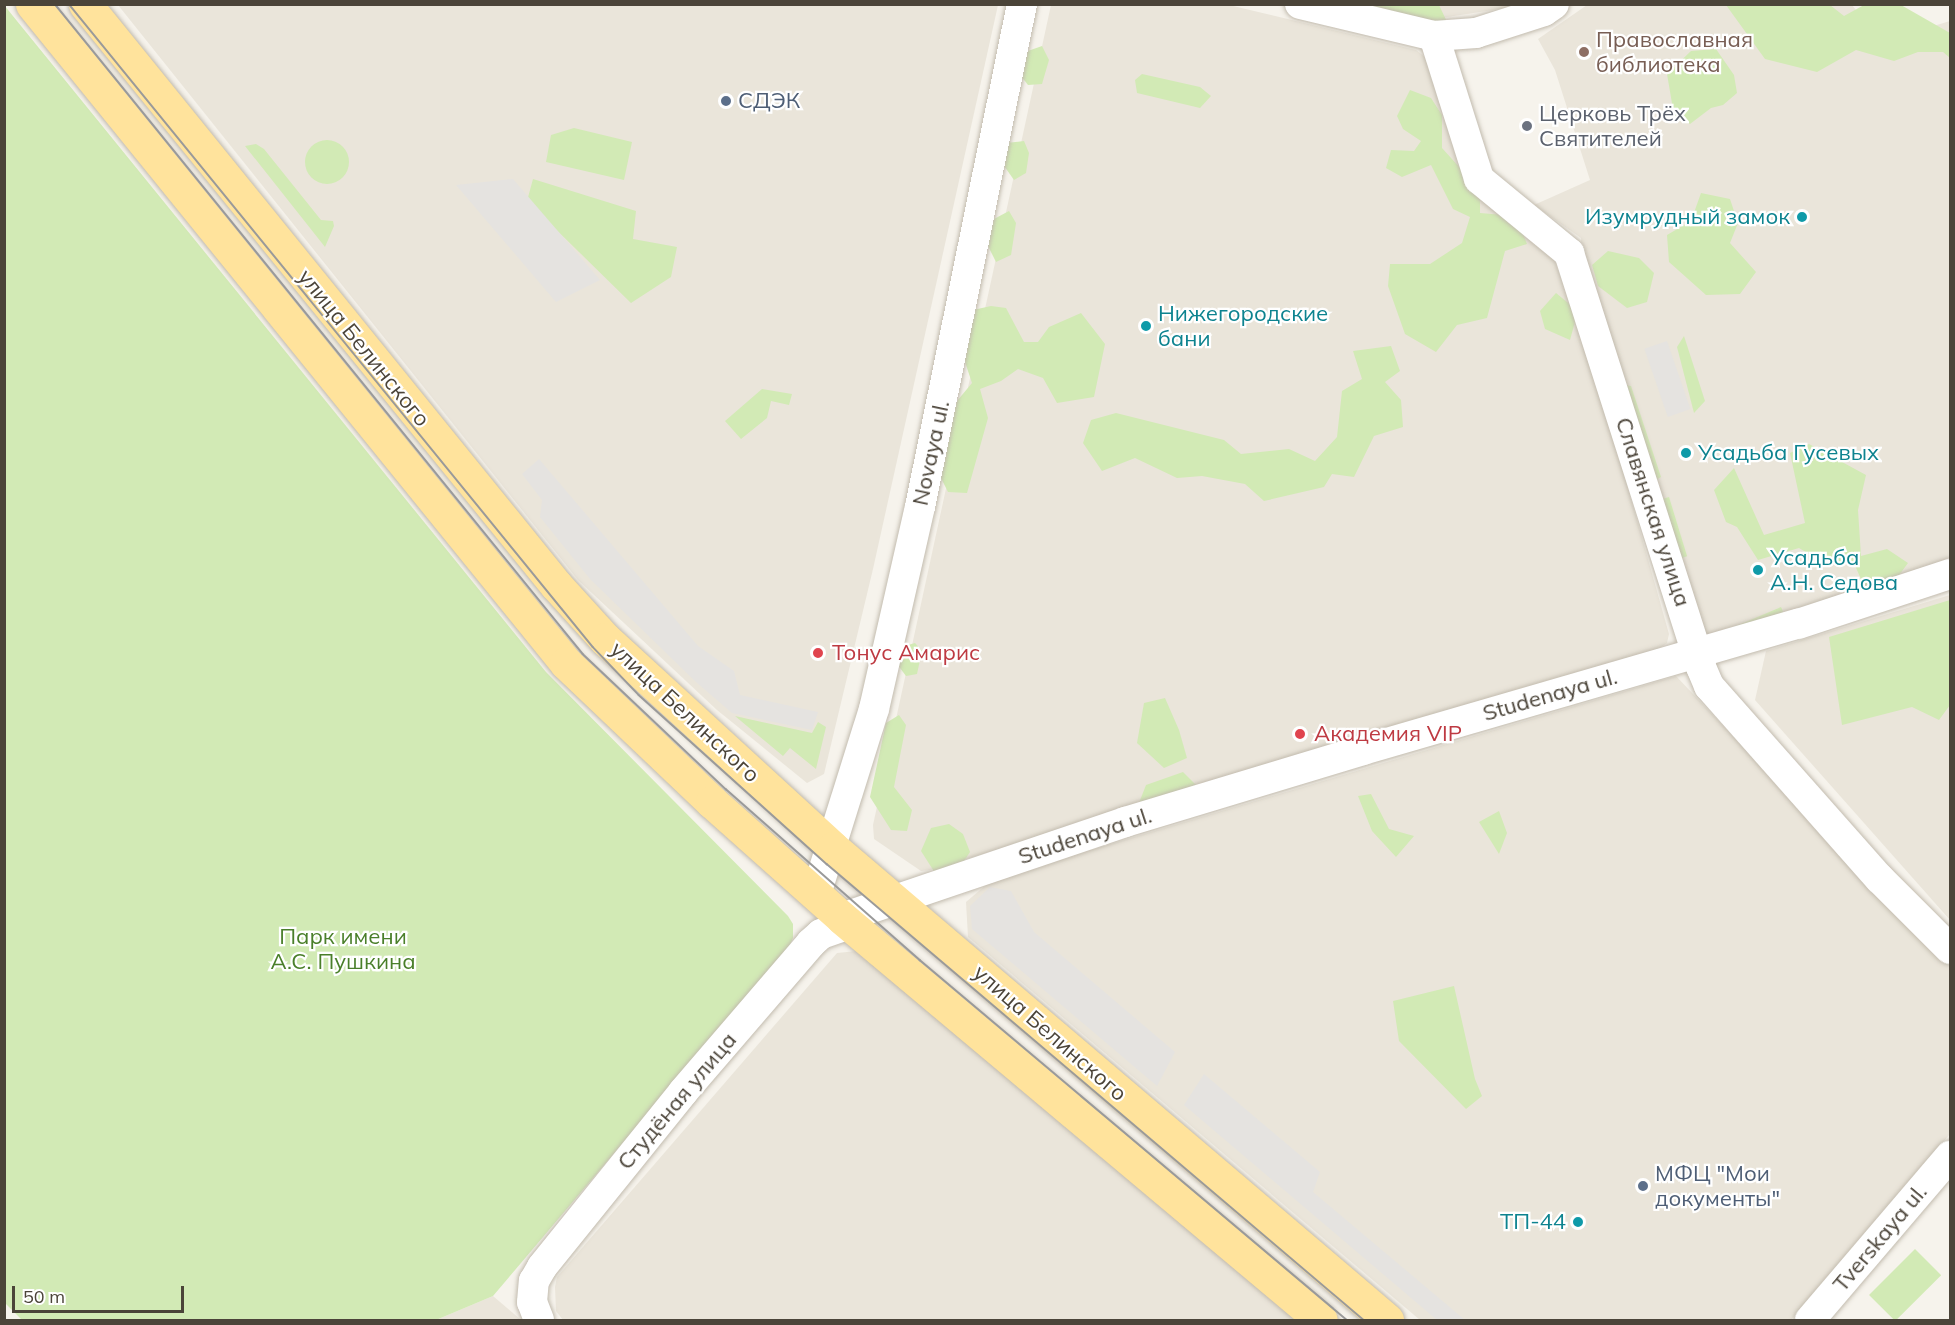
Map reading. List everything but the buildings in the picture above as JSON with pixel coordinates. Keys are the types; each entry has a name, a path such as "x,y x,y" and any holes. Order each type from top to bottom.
{"main road":[{"name":"улица Белинского","path":"32,4 566,663 712,802 846,921 1321,1320"},
{"name":"улица Белинского","path":"85,4 556,585 650,682 832,848 896,900 1387,1320"}],"street":[{"name":"Novaya ul.","path":"816,894 874,709 920,507 1022,4"},
{"path":"1300,4 1434,36 1476,33 1544,11 1554,4"},
{"name":"Славянская улица","path":"1434,36 1479,179 1569,253 1696,652 1709,686 1880,879 1950,949"},
{"name":"Studenaya ul.","path":"846,921 896,900 1032,852 1229,790 1798,624 1950,574"},
{"name":"Студёная улица","path":"536,1311 534,1281 542,1267 683,1092 811,943 821,934 846,921"},
{"name":"Tverskaya ul.","path":"1810,1320 1950,1156"}],"shaded area":[{"path":"118,5 998,5 873,569 824,774 807,783 717,710 578,580"},
{"path":"1051,5 1229,5 1416,50 1425,57 1471,186 1552,252 1608,417 1669,634 1667,643 1657,650 930,870 921,871 874,839 873,825"},
{"path":"1377,5 1525,5 1441,18"},
{"path":"1587,5 1852,5 1881,42 1950,21 1950,565 1717,637 1704,635 1582,264 1581,238 1534,205 1590,180 1555,70 1538,39"},
{"path":"513,179 600,280 556,302 456,185"},
{"path":"1667,341 1690,409 1668,417 1644,349"},
{"path":"539,459 698,646 734,671 740,695 818,712 812,730 732,713 696,682 590,579 540,517 542,500 522,474"},
{"path":"1950,595 1950,920 1755,700 1766,651"},
{"path":"1676,676 1950,966 1950,1134 1791,1320 1420,1320 968,937 966,902 993,879"},
{"path":"990,887 1011,891 1034,932 1175,1052 1157,1086 972,929 970,906"},
{"path":"857,951 1303,1320 563,1320 556,1311 557,1277 837,953"},
{"path":"1204,1074 1320,1172 1313,1192 1465,1320 1437,1320 1184,1105"},
{"path":"493,1296 521,1320 436,1320"}],"green space":[{"name":"Парк имени А.С. Пушкина","path":"4,5 546,672 788,916 793,924 793,938 789,947 493,1296 436,1320 22,1320 5,1303"},
{"path":"1285,5 1439,5 1448,24 1289,13"},
{"path":"1726,5 1830,5 1844,16 1864,5 1901,5 1950,33 1950,58 1943,52 1918,52 1894,61 1856,50 1817,72 1765,59"},
{"path":"1042,46 1049,60 1042,84 1028,85 1021,76 1025,52"},
{"path":"1716,49 1734,75 1737,93 1723,105 1711,108 1690,124 1674,115 1667,74 1691,51"},
{"path":"1142,74 1200,87 1211,96 1200,108 1137,93 1135,80"},
{"path":"1410,90 1431,98 1442,115 1442,148 1480,190 1480,213 1516,216 1527,244 1505,251 1487,318 1457,325 1436,352 1405,334 1388,286 1390,264 1430,264 1462,243 1470,217 1453,209 1431,165 1402,177 1386,168 1391,150 1414,151 1421,141 1403,129 1397,116"},
{"path":"574,128 632,142 624,180 546,162 551,135"},
{"path":"327,140 343,146 349,162 343,178 327,184 311,178 305,162 311,146"},
{"path":"1024,141 1029,153 1026,173 1014,180 1002,163 1006,143"},
{"path":"256,144 264,149 321,220 333,221 334,226 325,247 245,146"},
{"path":"533,179 636,211 633,239 677,247 671,277 631,303 527,201"},
{"path":"1701,193 1730,199 1738,223 1730,243 1756,272 1740,294 1706,295 1669,262 1667,235 1691,221"},
{"path":"1009,211 1016,223 1011,255 996,262 987,244 994,219"},
{"path":"1608,251 1639,258 1654,273 1647,302 1627,308 1598,286 1592,265"},
{"path":"1556,293 1578,311 1570,340 1545,329 1540,311"},
{"path":"991,306 1006,308 1024,342 1038,342 1049,327 1081,313 1105,344 1094,397 1057,403 1043,378 1018,369 1001,381 980,389 988,418 967,493 948,492 938,472 957,401 972,383 962,353 973,310"},
{"path":"1684,336 1705,401 1694,413 1677,347"},
{"path":"1391,346 1400,371 1385,382 1401,400 1403,427 1374,436 1354,477 1332,474 1324,487 1264,501 1245,484 1202,476 1177,478 1135,458 1102,471 1083,443 1091,420 1116,413 1224,440 1241,454 1289,449 1315,461 1337,437 1342,391 1362,379 1353,351"},
{"path":"1624,385 1631,386 1661,477 1654,481"},
{"path":"762,389 792,394 789,405 771,401 767,418 741,439 725,421"},
{"path":"1809,444 1866,475 1858,510 1861,556 1887,549 1908,563 1891,586 1864,586 1853,561 1826,564 1799,548 1758,560 1737,527 1726,522 1714,490 1734,468 1764,535 1805,523 1790,453"},
{"path":"1669,497 1687,556 1679,559 1660,500"},
{"path":"1950,600 1950,705 1939,720 1912,707 1842,725 1829,637"},
{"path":"1781,607 1784,614 1726,639 1723,632"},
{"path":"915,643 922,651 917,674 906,676 897,664 901,647"},
{"path":"1165,698 1179,730 1187,758 1164,768 1137,743 1144,703"},
{"path":"899,715 906,725 894,787 912,810 907,831 891,830 870,797 886,723"},
{"path":"735,716 812,733 818,722 826,727 816,769 790,748 783,756"},
{"path":"1183,772 1196,785 1190,804 1139,803 1146,785"},
{"path":"1371,794 1389,829 1414,836 1396,857 1372,831 1358,796"},
{"path":"1499,811 1507,833 1499,854 1479,822"},
{"path":"949,824 963,834 970,852 957,872 935,873 921,851 931,828"},
{"path":"1454,986 1475,1079 1482,1096 1466,1109 1399,1041 1393,1001"},
{"path":"1915,1249 1941,1275 1896,1320 1869,1295"}],"tram line":[{"path":"55,4 583,654 726,789 920,960 1347,1320"},
{"path":"69,4 593,647 639,695 827,864 1364,1320"}],"place":[{"name":"Православная библиотека","path":"1584,52"},
{"name":"СДЭК","path":"726,101"},
{"name":"Церковь Трёх Святителей","path":"1527,126"},
{"name":"Изумрудный замок","path":"1802,217"},
{"name":"Нижегородские бани","path":"1146,326"},
{"name":"Усадьба Гусевых","path":"1686,453"},
{"name":"Усадьба А.Н. Седова","path":"1758,570"},
{"name":"Тонус Амарис","path":"818,653"},
{"name":"Академия VIP","path":"1300,734"},
{"name":"МФЦ \"Мои документы\"","path":"1643,1186"},
{"name":"ТП-44","path":"1578,1222"}]}
